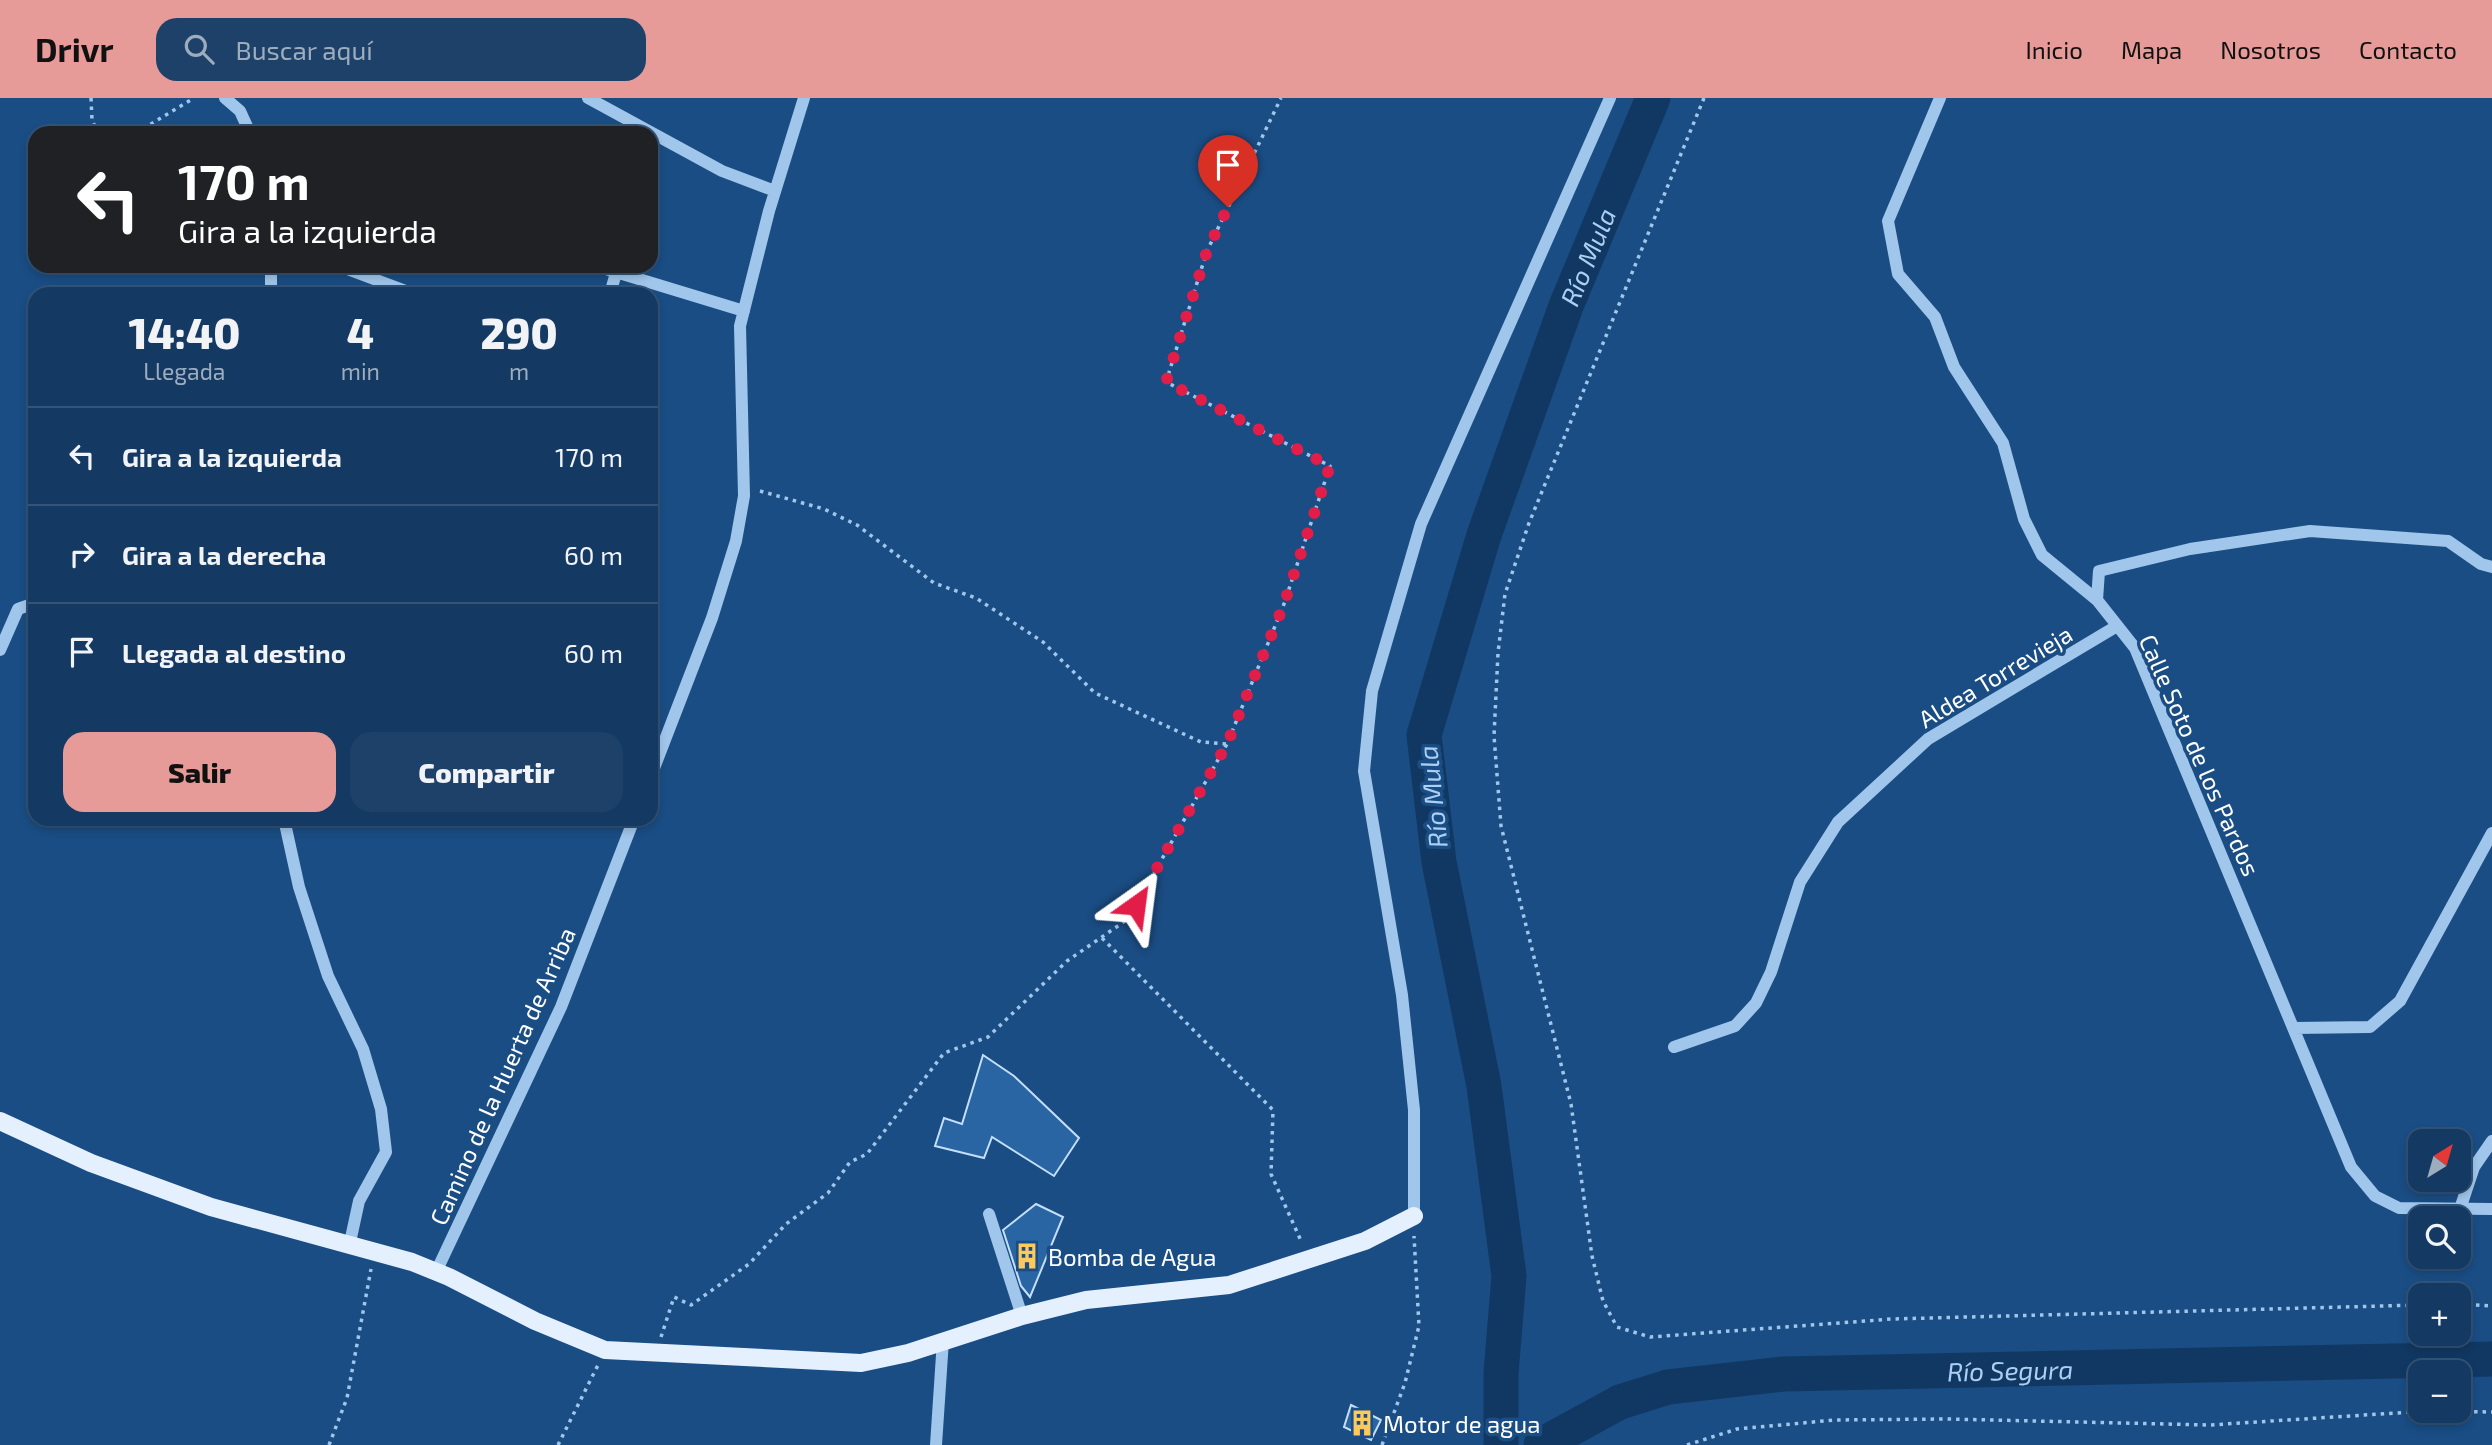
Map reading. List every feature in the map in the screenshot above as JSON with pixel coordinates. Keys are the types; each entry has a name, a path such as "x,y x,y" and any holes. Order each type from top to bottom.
{"main road":[{"path":"0,1121 91,1163 211,1207 436,1272 535,1321 605,1350 861,1363 908,1353 1022,1316 1086,1300 1229,1285 1365,1241 1414,1216"}],"street":[{"path":"225,98 240,111 249,126"},
{"path":"588,98 639,126"},
{"path":"658,758 712,618 736,541 744,487 740,326 775,191 804,98"},
{"path":"1414,1216 1414,1110 1402,995 1364,771 1372,691 1422,524 1610,98"},
{"name":"Calle Soto de los Pardos","path":"1940,98 1888,221 1898,274 1935,317 1954,367 2003,443 2024,519 2042,555 2097,600 2135,648 2351,1167 2375,1196 2399,1208 2408,1208"},
{"path":"658,137 722,172 775,191"},
{"path":"358,273 396,287"},
{"path":"612,287 616,273 744,311"},
{"path":"2097,600 2099,571 2190,549 2310,531 2448,541 2481,565 2492,568"},
{"path":"0,650 18,609 28,605"},
{"name":"Aldea Torrevieja","path":"1674,1047 1735,1026 1756,1003 1771,972 1800,881 1838,822 1928,739 2117,626"},
{"path":"286,826 299,887 328,976 363,1049 381,1109 386,1152 359,1200 349,1247"},
{"name":"Camino de la Huerta de Arriba","path":"436,1272 561,1007 631,826"},
{"path":"2294,1028 2370,1027 2400,1001 2492,833"},
{"path":"2461,1206 2474,1167 2492,1141"},
{"name":"Calle Soto de los Pardos","path":"2471,1209 2492,1209"},
{"path":"989,1214 1022,1316"},
{"path":"936,1445 943,1340"}],"path":[{"path":"91,98 95,126"},
{"path":"148,126 194,98"},
{"path":"656,1352 674,1297 691,1305 749,1264 786,1224 828,1193 850,1162 867,1154 944,1053 988,1037 1067,961 1128,919 1227,744 1284,604 1330,466 1166,382 1207,251 1281,98"},
{"path":"1704,98 1528,523 1505,594 1498,653 1494,736 1501,826 1571,1104 1595,1267 1603,1301 1617,1327 1650,1337 1892,1319 2408,1305"},
{"path":"744,487 824,509 857,525 934,583 976,598 1043,642 1095,693 1200,742 1227,744"},
{"path":"1102,938 1273,1110 1271,1174 1310,1261"},
{"path":"1382,1445 1405,1383 1419,1326 1414,1216"},
{"path":"329,1445 347,1398 374,1253"},
{"path":"2471,1305 2492,1306"},
{"path":"558,1445 605,1350"},
{"path":"1687,1445 1737,1429 1835,1420 1947,1419 2210,1425 2427,1411 2492,1412"}],"building":[{"path":"983,1055 1014,1076 1079,1138 1054,1176 992,1137 984,1158 935,1146 944,1118 962,1124"},
{"name":"Bomba de Agua","path":"1036,1204 1063,1217 1030,1297 1021,1286 1003,1230"},
{"name":"Motor de agua","path":"1351,1405 1381,1420 1371,1440 1344,1427"}],"waterway":[{"name":"Río Mula","path":"1501,1445 1501,1373 1509,1276 1484,1086 1439,862 1424,735 1484,535 1566,306 1653,98"},
{"name":"Río Segura","path":"1541,1445 1620,1402 1668,1387 1784,1374 2492,1359"}],"place":[{"name":"Bomba de Agua","path":"1027,1256"},
{"name":"Motor de agua","path":"1362,1423"}],"route":[{"path":"1136,905 1227,744 1284,604 1330,466 1166,382 1207,251 1228,207"}]}
